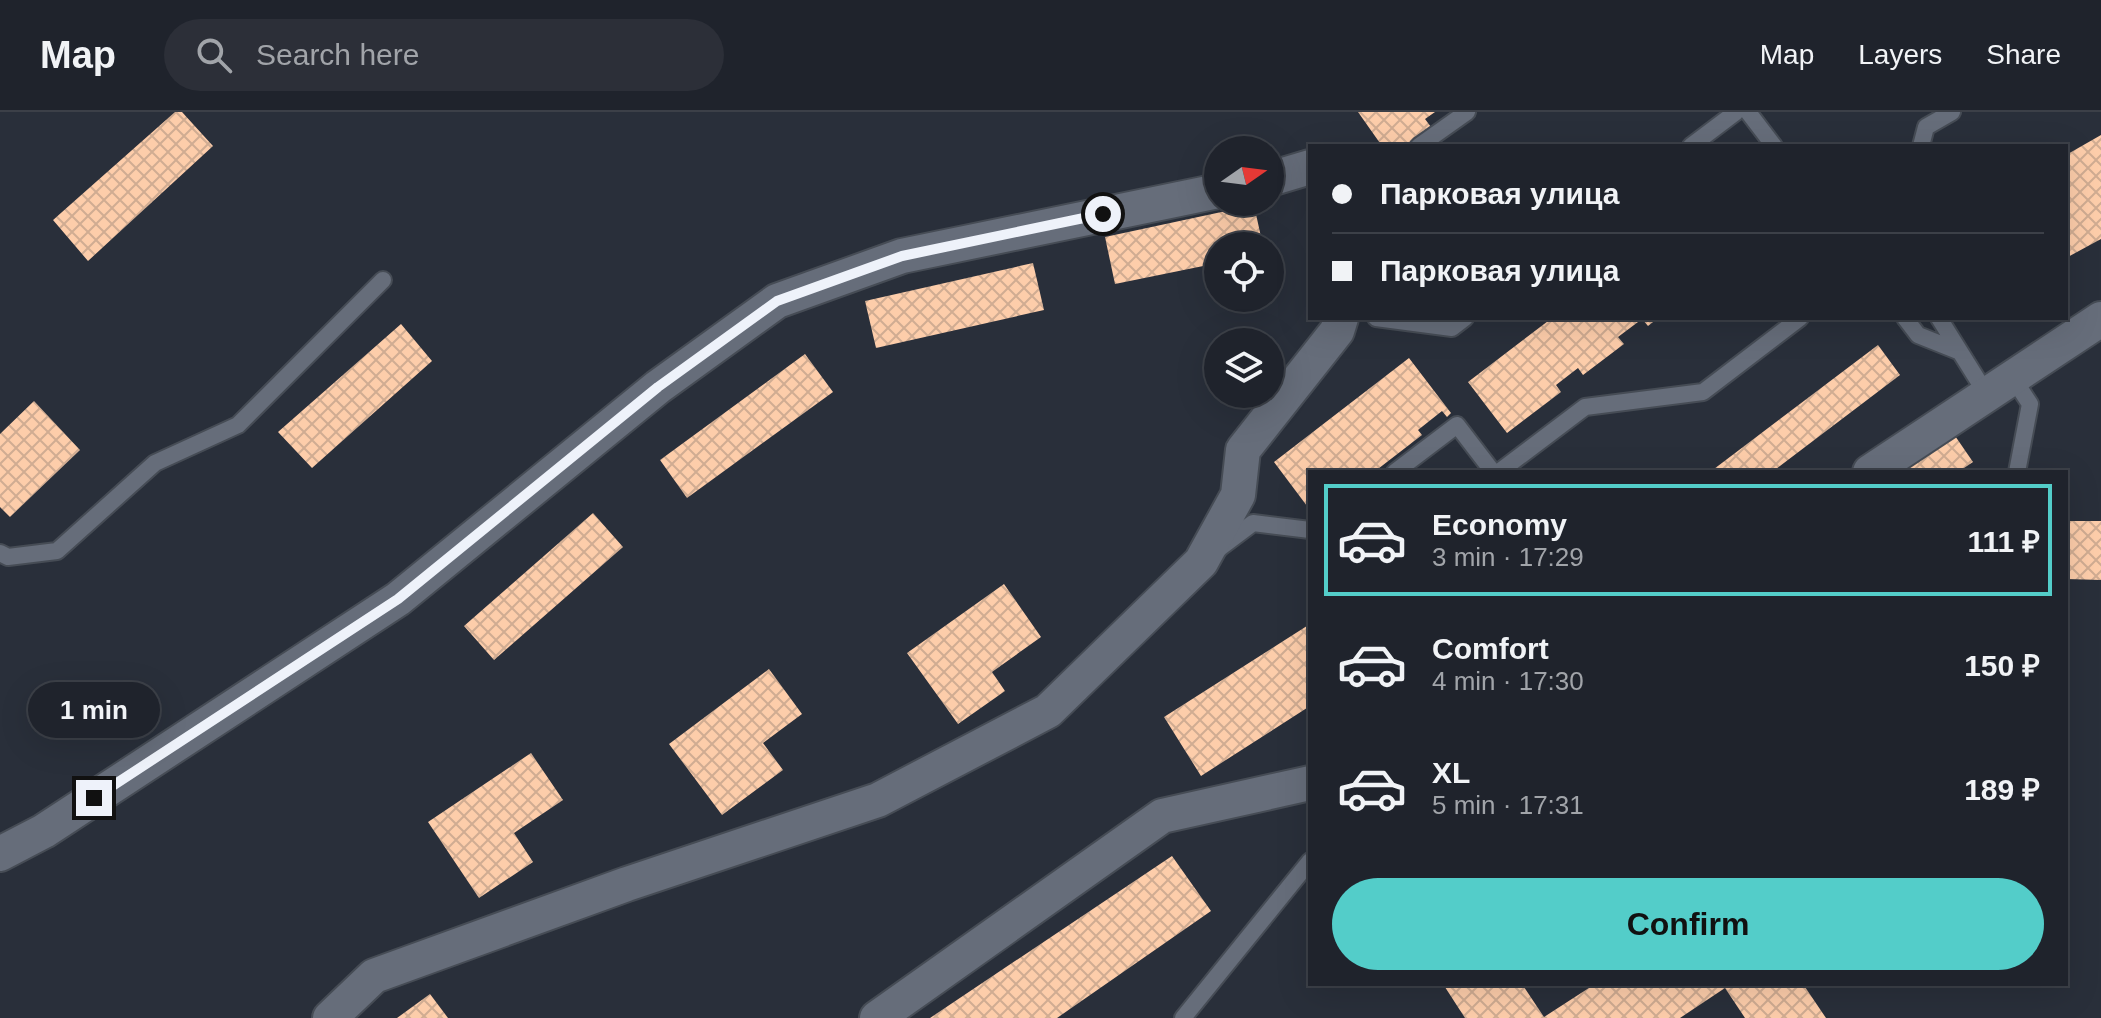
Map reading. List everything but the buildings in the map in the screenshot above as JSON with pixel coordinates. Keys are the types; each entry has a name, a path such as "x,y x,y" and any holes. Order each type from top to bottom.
{"street":[{"path":"1284,175 1308,168"},
{"path":"0,854 44,831 398,599 658,387 777,301 902,256 1204,194"},
{"path":"1873,470 2101,319"},
{"path":"330,1018 374,976 627,884 878,800 1048,711 1201,562 1238,495 1243,450 1337,331 1340,320"},
{"path":"877,1018 1162,816 1308,783"}],"lane":[{"path":"1422,144 1467,112"},
{"path":"1694,144 1736,112"},
{"path":"1748,112 1772,144"},
{"path":"1922,144 1926,127 1952,112"},
{"path":"0,553 8,557 57,551 155,463 238,425 383,280"},
{"path":"1391,320 1452,328 1462,320"},
{"path":"1502,470 1585,407 1703,392 1797,320"},
{"path":"1907,320 1918,335 1958,351 2000,387 2030,404 2017,470"},
{"path":"1940,320 1958,351"},
{"path":"1398,470 1457,425 1491,470"},
{"path":"1201,562 1253,523 1308,530"},
{"path":"1183,1018 1308,863"}],"route":[{"path":"94,798 398,599 658,387 777,301 902,256 1103,214"}]}
